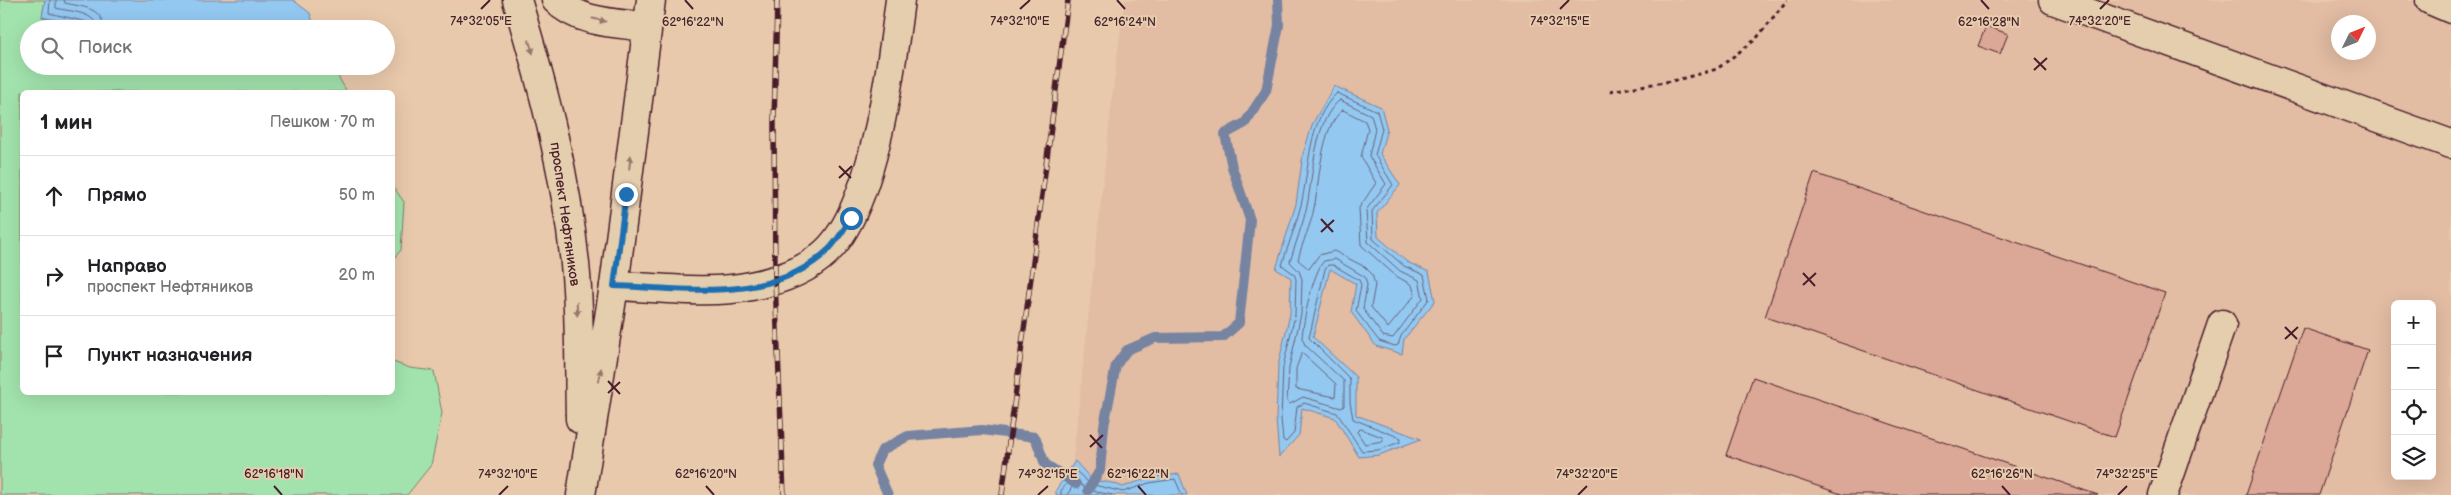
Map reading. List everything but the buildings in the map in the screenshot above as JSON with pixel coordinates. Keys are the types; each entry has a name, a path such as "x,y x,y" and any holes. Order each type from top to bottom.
{"main road":[{"name":"проспект Нефтяников","path":"517,0 545,93 564,187 576,275 581,494"},
{"path":"556,0 574,13 588,18 647,27"},
{"name":"проспект Нефтяников","path":"581,494 614,286 651,0"},
{"path":"614,286 725,290 750,286 793,273 826,252 851,218 866,176 893,58 900,0"},
{"path":"2054,0 2451,144"},
{"path":"2430,0 2451,10"},
{"path":"2163,495 2222,324"}],"path":[{"path":"1610,91 1677,80 1717,70 1756,39 1787,0"}],"shaded area":[{"path":"1125,0 2430,0 2451,9 2451,495 1069,495 1116,63"}],"green space":[{"path":"0,0 45,0 42,17 56,20 20,20 20,75 337,75 346,90 20,90 20,395 395,395 395,363 410,368 434,371 442,413 431,465 407,495 0,495"},
{"path":"395,189 404,202 401,250 395,257"}],"water":[{"path":"45,0 293,0 310,13 312,20 56,20 42,17"},
{"path":"1334,86 1381,107 1387,129 1380,154 1400,185 1377,213 1378,237 1407,262 1429,272 1435,301 1404,339 1402,354 1376,346 1351,312 1356,284 1330,269 1313,337 1356,377 1356,415 1421,439 1379,455 1359,457 1335,418 1302,408 1299,435 1279,457 1276,419 1278,366 1290,314 1291,278 1276,269 1296,204 1303,154 1313,123"},
{"path":"1075,461 1092,480 1123,487 1148,478 1179,474 1187,495 1056,495 1056,490"}],"waterway":[{"path":"1088,490 1100,470 1104,426 1116,365 1127,350 1155,338 1223,337 1239,323 1250,220 1232,167 1225,134 1245,123 1266,91 1279,25 1278,0"},
{"path":"888,495 875,465 882,450 908,436 982,430 1035,437 1045,464 1076,484"}],"railway":[{"path":"777,0 774,123 775,280 784,495"},
{"path":"1002,495 1068,0"}],"route":[{"path":"626,194 614,286 725,290 775,280 793,273 826,252 851,218"}]}
